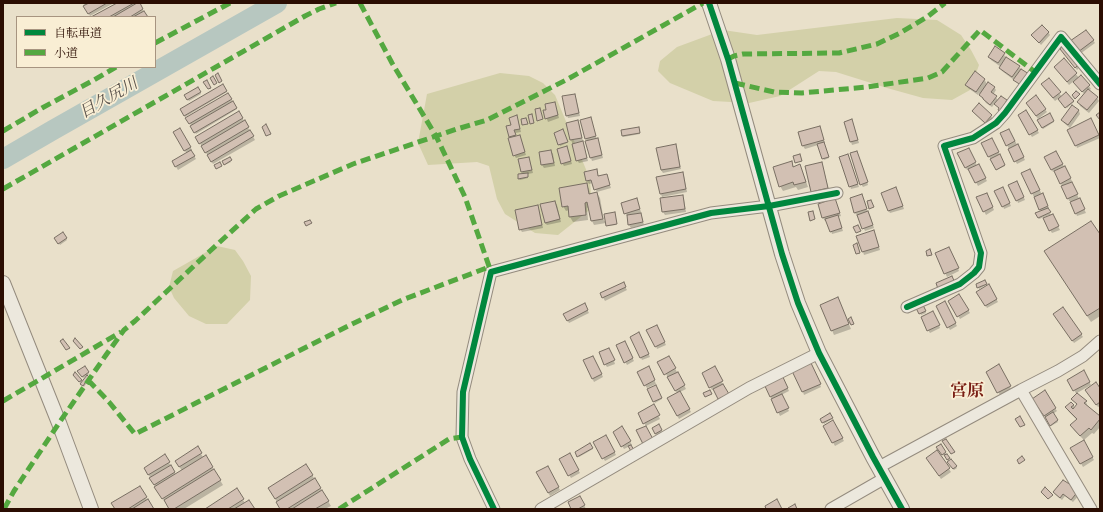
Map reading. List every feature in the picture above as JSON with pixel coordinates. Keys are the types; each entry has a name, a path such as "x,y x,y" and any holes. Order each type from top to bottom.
{"street":[{"path":"709,3 728,59 782,254 798,303 819,353 902,509"},
{"path":"907,307 960,284 979,267 981,253 944,146 973,138 996,123 1061,37 1100,84"},
{"path":"494,509 470,459 462,437 464,392 491,272 710,213 769,206 838,193"},
{"path":"3,283 59,423 91,509"},
{"path":"831,509 882,473 1021,390 1083,356 1100,341"},
{"path":"541,509 749,388 819,353"},
{"path":"1021,390 1091,509"}],"shaded area":[{"path":"897,18 937,20 961,35 979,65 970,90 952,100 923,98 836,72 819,71 780,96 749,103 713,101 670,83 658,71 660,61 677,47 723,30 757,35"},
{"path":"500,73 529,76 543,83 555,95 590,179 592,208 558,235 535,233 505,214 497,199 489,166 477,162 428,165 418,143 427,94"},
{"path":"217,246 235,250 243,261 251,276 250,300 227,324 206,324 189,316 174,298 169,287 173,271"}],"building":[{"path":"89,3 107,3 88,14 83,6"},
{"path":"117,3 134,3 111,16 93,16"},
{"path":"137,3 140,3 143,9 132,16 115,16"},
{"path":"144,11 147,16 135,16"},
{"path":"1042,25 1049,32 1039,43 1031,35"},
{"path":"1086,30 1094,40 1078,52 1070,41"},
{"path":"1064,45 1079,64 1075,68 1060,49"},
{"path":"995,46 1005,53 998,63 988,57"},
{"path":"1006,57 1020,66 1012,77 999,68"},
{"path":"1064,58 1077,73 1067,82 1054,67"},
{"path":"1021,69 1029,74 1021,85 1013,80"},
{"path":"975,71 985,79 976,92 965,85"},
{"path":"218,73 222,81 219,83 215,75"},
{"path":"1081,75 1090,85 1082,92 1073,82"},
{"path":"213,76 217,83 214,85 210,78"},
{"path":"1049,78 1061,92 1053,98 1041,84"},
{"path":"207,80 211,88 208,89 203,82"},
{"path":"988,82 995,87 991,92 997,96 990,105 979,95"},
{"path":"223,84 227,91 184,116 180,109"},
{"path":"198,87 201,92 187,100 184,95"},
{"path":"1088,89 1098,97 1087,110 1077,102"},
{"path":"1076,91 1080,94 1075,99 1072,95"},
{"path":"1066,92 1074,101 1065,108 1058,99"},
{"path":"228,93 232,99 189,124 185,118"},
{"path":"575,94 579,113 566,116 562,96"},
{"path":"1036,95 1046,109 1036,116 1026,103"},
{"path":"1001,96 1007,100 1004,105 1007,107 1003,114 994,104"},
{"path":"233,101 237,108 194,133 190,126"},
{"path":"555,102 558,115 545,119 543,110 546,110 545,104"},
{"path":"979,103 992,115 985,123 972,111"},
{"path":"1072,105 1079,110 1068,125 1061,120"},
{"path":"540,108 543,119 537,121 535,109"},
{"path":"1026,110 1038,130 1029,135 1018,115"},
{"path":"239,111 243,118 199,144 195,137"},
{"path":"1100,112 1100,120 1096,115"},
{"path":"1050,113 1054,121 1042,128 1037,120"},
{"path":"532,114 534,123 530,124 528,115"},
{"path":"517,115 520,129 514,130 516,135 509,137 506,126 511,125 509,118"},
{"path":"591,117 596,136 585,139 580,120"},
{"path":"526,118 528,124 522,125 521,119"},
{"path":"1091,118 1099,135 1075,146 1067,130"},
{"path":"852,119 858,140 850,142 844,122"},
{"path":"245,120 249,127 205,153 201,146"},
{"path":"578,120 582,138 570,140 566,123"},
{"path":"266,124 271,134 266,136 262,127"},
{"path":"820,126 824,140 802,146 798,132"},
{"path":"639,127 640,133 622,136 621,130"},
{"path":"180,128 191,147 184,151 173,132"},
{"path":"563,129 568,142 558,145 554,133"},
{"path":"1009,129 1015,141 1006,146 1000,133"},
{"path":"250,130 254,136 211,162 207,155"},
{"path":"520,135 525,152 513,156 508,138"},
{"path":"598,138 602,155 590,158 585,141"},
{"path":"992,138 999,152 988,157 981,143"},
{"path":"583,141 587,158 576,161 572,144"},
{"path":"824,142 829,157 822,159 817,144"},
{"path":"676,144 680,167 661,170 656,148"},
{"path":"1018,144 1024,157 1014,162 1008,149"},
{"path":"567,146 571,161 561,164 557,149"},
{"path":"969,148 976,162 965,168 957,153"},
{"path":"191,150 195,156 175,167 172,161"},
{"path":"551,150 554,163 541,165 539,152"},
{"path":"857,151 868,182 860,185 850,153"},
{"path":"1056,151 1063,164 1051,170 1044,157"},
{"path":"800,154 802,161 795,163 793,156"},
{"path":"848,154 858,184 849,187 839,157"},
{"path":"1000,154 1005,165 996,170 990,159"},
{"path":"230,157 232,160 224,165 222,161"},
{"path":"529,157 532,170 521,172 518,159"},
{"path":"792,161 793,167 800,164 806,182 794,185 793,182 779,187 773,167"},
{"path":"220,162 222,166 216,169 214,165"},
{"path":"822,162 828,188 811,192 805,166"},
{"path":"979,164 986,178 975,183 968,169"},
{"path":"1065,166 1071,178 1060,184 1054,171"},
{"path":"597,169 598,176 607,174 610,185 594,190 591,180 586,181 584,172"},
{"path":"1030,169 1040,190 1031,194 1021,173"},
{"path":"683,172 686,189 660,194 656,177"},
{"path":"528,173 528,177 518,179 518,174"},
{"path":"1017,181 1024,197 1016,201 1008,185"},
{"path":"1072,182 1078,194 1067,199 1061,186"},
{"path":"587,183 589,194 597,192 603,219 591,221 587,202 585,203 586,215 569,217 568,206 562,207 559,188"},
{"path":"896,187 903,206 888,211 881,193"},
{"path":"1003,187 1010,203 1002,207 994,191"},
{"path":"987,193 993,207 983,212 976,197"},
{"path":"1043,193 1048,206 1039,210 1034,197"},
{"path":"862,194 867,209 854,213 850,198"},
{"path":"683,195 685,209 662,212 660,198"},
{"path":"637,198 640,209 624,214 621,203"},
{"path":"835,198 840,213 822,218 818,204"},
{"path":"1080,198 1085,209 1075,214 1070,202"},
{"path":"871,200 874,207 869,209 867,201"},
{"path":"555,201 560,219 545,223 540,204"},
{"path":"538,205 542,225 519,230 515,210"},
{"path":"1048,208 1051,212 1038,218 1035,213"},
{"path":"813,211 815,219 810,221 808,212"},
{"path":"868,211 873,225 862,229 857,215"},
{"path":"615,212 617,224 606,226 604,214"},
{"path":"641,213 643,222 628,225 627,215"},
{"path":"1053,214 1059,226 1049,231 1043,218"},
{"path":"838,215 842,228 830,232 825,219"},
{"path":"310,220 312,223 306,226 304,222"},
{"path":"1091,221 1100,234 1100,308 1087,316 1044,251"},
{"path":"858,225 861,231 856,233 853,227"},
{"path":"874,230 879,247 862,252 856,236"},
{"path":"63,232 67,238 58,244 54,238"},
{"path":"857,243 860,253 856,254 853,245"},
{"path":"949,247 959,268 944,274 935,253"},
{"path":"930,249 932,255 927,256 926,251"},
{"path":"952,276 955,283 938,289 936,283"},
{"path":"985,280 987,284 977,288 976,284"},
{"path":"624,282 626,287 602,298 600,293"},
{"path":"989,284 997,299 985,306 976,292"},
{"path":"959,294 969,310 957,317 948,301"},
{"path":"838,297 849,324 831,331 820,305"},
{"path":"945,301 956,323 947,328 936,306"},
{"path":"585,303 588,310 567,321 563,314"},
{"path":"923,305 926,311 919,314 916,308"},
{"path":"1063,307 1082,334 1072,341 1053,314"},
{"path":"933,311 940,325 927,331 921,317"},
{"path":"851,317 854,324 851,325 848,319"},
{"path":"657,325 665,342 655,347 646,330"},
{"path":"639,332 649,354 640,358 630,337"},
{"path":"75,338 83,347 80,349 73,341"},
{"path":"63,339 70,348 66,350 60,341"},
{"path":"625,341 633,358 624,363 616,345"},
{"path":"609,348 615,360 604,365 599,352"},
{"path":"593,356 602,374 592,379 583,360"},
{"path":"669,356 676,368 664,375 657,362"},
{"path":"811,363 821,384 802,392 792,371"},
{"path":"999,364 1011,386 997,393 986,372"},
{"path":"85,366 89,372 82,377 77,371"},
{"path":"649,366 655,380 644,386 637,372"},
{"path":"715,366 723,381 709,388 702,373"},
{"path":"1084,370 1090,382 1073,391 1067,380"},
{"path":"75,372 82,380 79,382 73,375"},
{"path":"678,372 685,385 675,391 667,377"},
{"path":"87,375 89,377 83,386 80,384"},
{"path":"782,375 788,388 770,397 764,384"},
{"path":"1096,382 1100,388 1100,402 1096,405 1085,390"},
{"path":"723,384 729,394 718,399 713,389"},
{"path":"656,385 662,398 653,402 647,389"},
{"path":"710,390 712,394 705,397 703,393"},
{"path":"1045,390 1056,408 1044,416 1032,399"},
{"path":"680,391 690,409 677,416 667,398"},
{"path":"1077,393 1087,401 1084,403 1100,416 1100,419 1091,430 1089,428 1080,436 1070,425 1077,419 1065,407 1071,402 1074,405 1071,407 1073,409 1077,404 1071,399"},
{"path":"782,394 789,408 777,413 771,399"},
{"path":"654,404 660,415 643,424 638,413"},
{"path":"1053,412 1058,420 1050,426 1045,417"},
{"path":"830,413 833,418 822,423 820,419"},
{"path":"1020,416 1025,425 1020,427 1015,419"},
{"path":"833,420 843,438 832,443 823,426"},
{"path":"659,424 662,430 655,434 652,428"},
{"path":"622,426 631,441 621,447 613,432"},
{"path":"646,426 654,441 644,446 636,430"},
{"path":"606,435 615,452 602,459 593,442"},
{"path":"946,439 955,452 951,454 942,441"},
{"path":"1084,440 1093,457 1080,464 1070,448"},
{"path":"590,443 593,448 577,457 575,452"},
{"path":"941,444 946,452 942,455 936,447"},
{"path":"631,445 635,452 632,453 628,446"},
{"path":"198,446 202,453 179,467 175,461"},
{"path":"937,450 950,468 939,476 926,458"},
{"path":"570,453 579,470 568,476 559,459"},
{"path":"165,454 170,462 148,475 144,468"},
{"path":"947,454 950,458 947,460 944,455"},
{"path":"206,455 213,467 162,499 154,487"},
{"path":"1022,456 1025,460 1019,464 1017,460"},
{"path":"951,459 957,466 953,469 947,462"},
{"path":"306,464 313,475 275,499 268,488"},
{"path":"171,465 175,472 154,485 149,478"},
{"path":"548,466 559,487 548,493 536,472"},
{"path":"214,469 221,480 174,509 169,509 164,500"},
{"path":"315,478 321,488 287,509 280,509 276,502"},
{"path":"1063,480 1079,490 1071,500 1063,494 1060,498 1053,492"},
{"path":"140,486 147,497 128,509 115,509 111,503"},
{"path":"1045,487 1053,495 1048,499 1041,492"},
{"path":"237,488 244,499 228,509 205,509"},
{"path":"322,490 329,501 315,509 292,509"},
{"path":"580,496 585,505 578,509 571,509 568,502"},
{"path":"148,499 154,509 132,509"},
{"path":"777,499 782,509 766,509 765,506"},
{"path":"249,500 255,509 234,509"},
{"path":"795,504 797,509 788,508"}],"waterway":[{"name":"目久尻川","path":"3,159 277,3"}],"marked path":[{"path":"156,42 230,3"},
{"path":"3,189 305,16 336,3"},
{"path":"360,3 392,63 436,136 465,197 491,272"},
{"path":"4,509 14,491 59,423 124,330 256,209 279,196 353,164 487,120 568,79 703,3"},
{"path":"728,59 743,54 839,53 877,44 900,33 927,17 945,3"},
{"path":"735,83 774,92 802,93 867,87 928,78 942,72 980,30 1035,72"},
{"path":"3,131 114,68"},
{"path":"88,380 109,402 135,434 402,300 489,267"},
{"path":"3,401 121,332"},
{"path":"339,509 449,439 462,437"}],"cycle path":[{"path":"709,3 728,59 782,254 798,303 819,353 902,509"},
{"path":"907,307 960,284 979,267 981,253 944,146 973,138 996,123 1061,37 1100,84"},
{"path":"494,509 470,459 462,437 463,392 491,272 711,213 769,206 837,193"}],"district":[{"name":"宮原","path":"967,392"}]}
